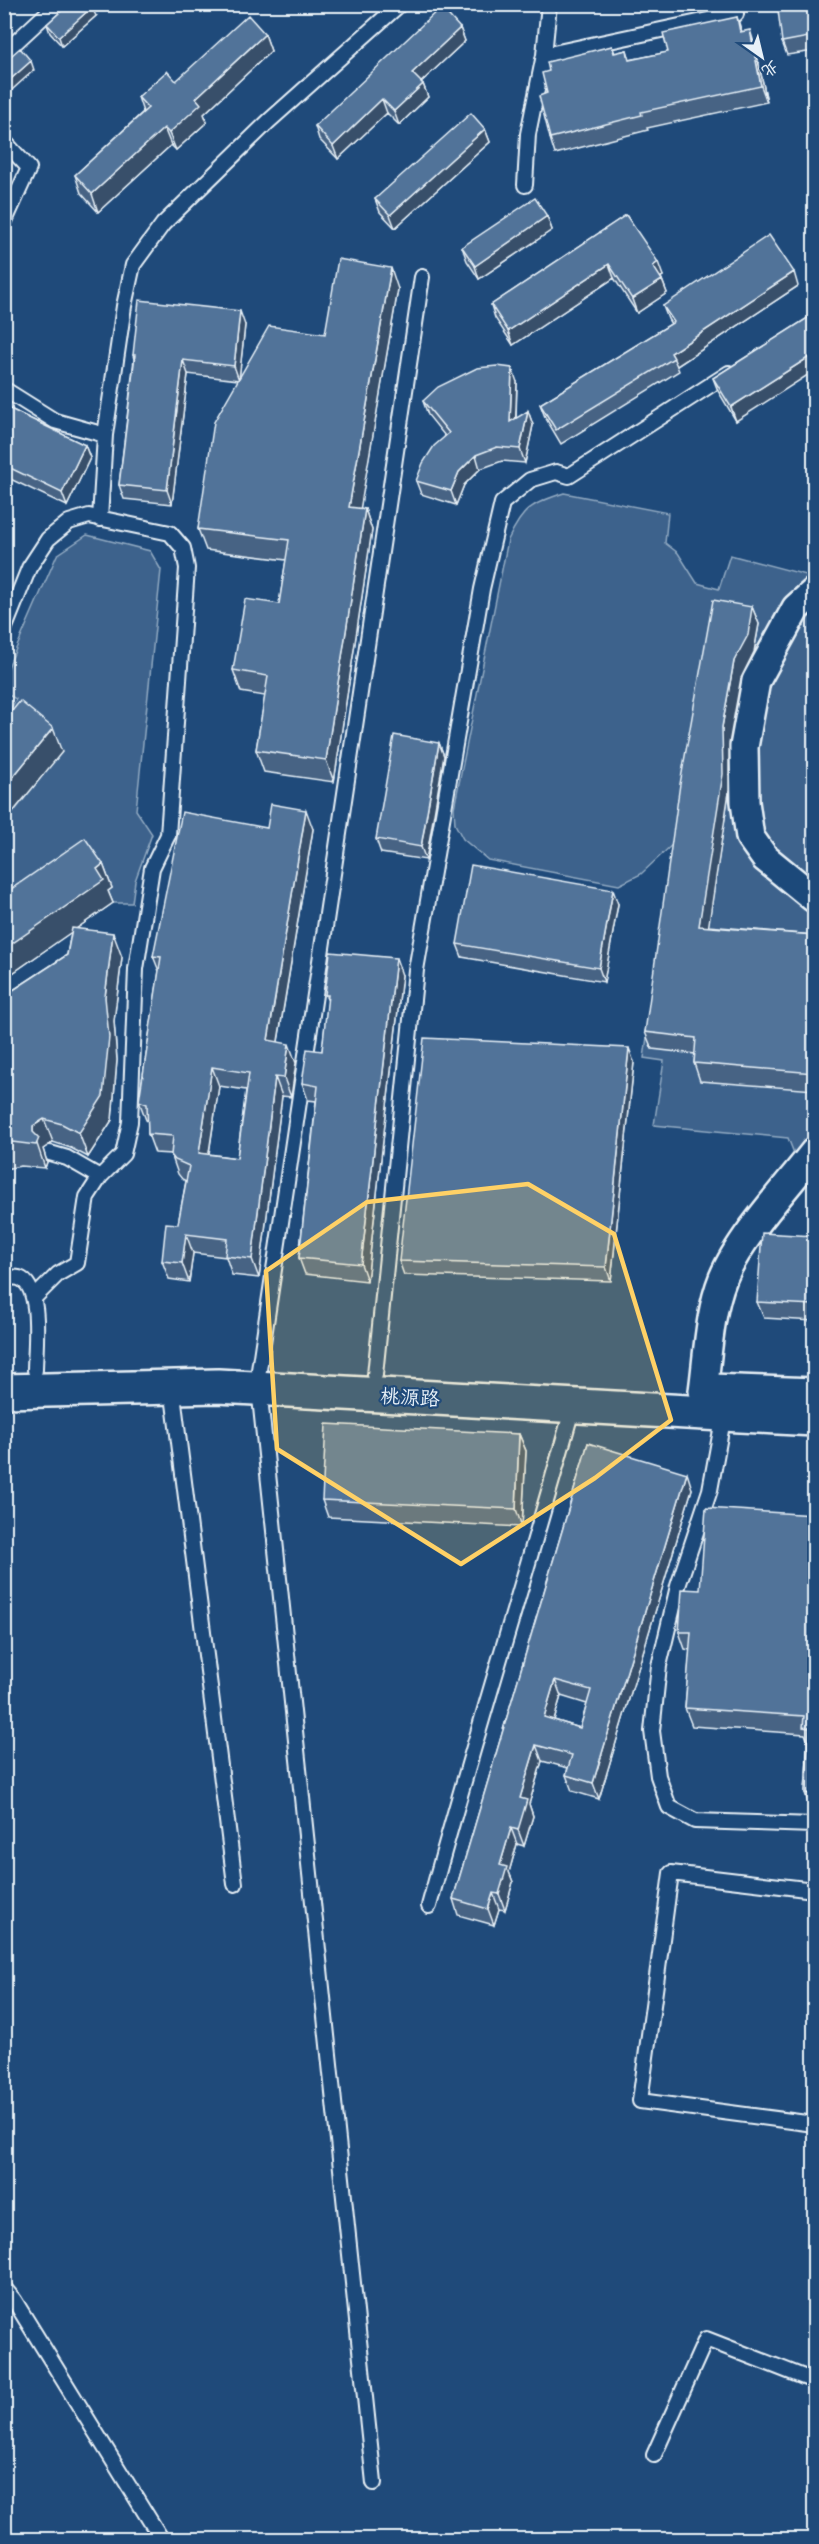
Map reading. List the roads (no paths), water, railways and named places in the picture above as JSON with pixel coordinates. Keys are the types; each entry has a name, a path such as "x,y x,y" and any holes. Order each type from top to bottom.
{"main road":[{"name":"桃源路","path":"20,1371 218,1368 259,1379 573,1406 714,1402 814,1395"},
{"name":"桃源路","path":"4,1391 218,1386 259,1379 375,1375 714,1402 814,1419"}],"street":[{"path":"814,591 796,608 756,681 744,747 745,802 750,837 765,858 814,898"},
{"path":"714,1402 713,1316 723,1279 736,1252 814,1152"}],"lane":[{"path":"4,53 57,4"},
{"path":"100,519 105,435 124,306 133,265 163,224 179,208 269,121 400,4"},
{"path":"525,185 528,134 544,55 549,4"},
{"path":"544,55 736,14"},
{"path":"4,141 30,168 4,223"},
{"path":"374,2483 259,1379 422,277"},
{"path":"375,1375 416,970 482,589 502,502 530,480 556,472 568,476 739,366"},
{"path":"4,389 55,421 105,435"},
{"path":"4,630 29,568 48,539 69,522 89,516 170,533 183,548 187,568 168,835 152,868 136,969 130,1122 123,1154 100,1178 87,1197 77,1263 58,1274 35,1297 20,1371"},
{"path":"50,1153 67,1158 100,1178"},
{"path":"4,1278 18,1278 28,1284 35,1297"},
{"path":"172,1387 235,1884"},
{"path":"714,1402 710,1490 678,1586 659,1666 652,1731 658,1776 669,1807 695,1821 814,1825"},
{"path":"429,1906 573,1406"},
{"path":"814,1890 671,1873 640,2101 814,2124"},
{"path":"4,2288 14,2300 162,2540"},
{"path":"654,2455 706,2339 814,2381"}]}
